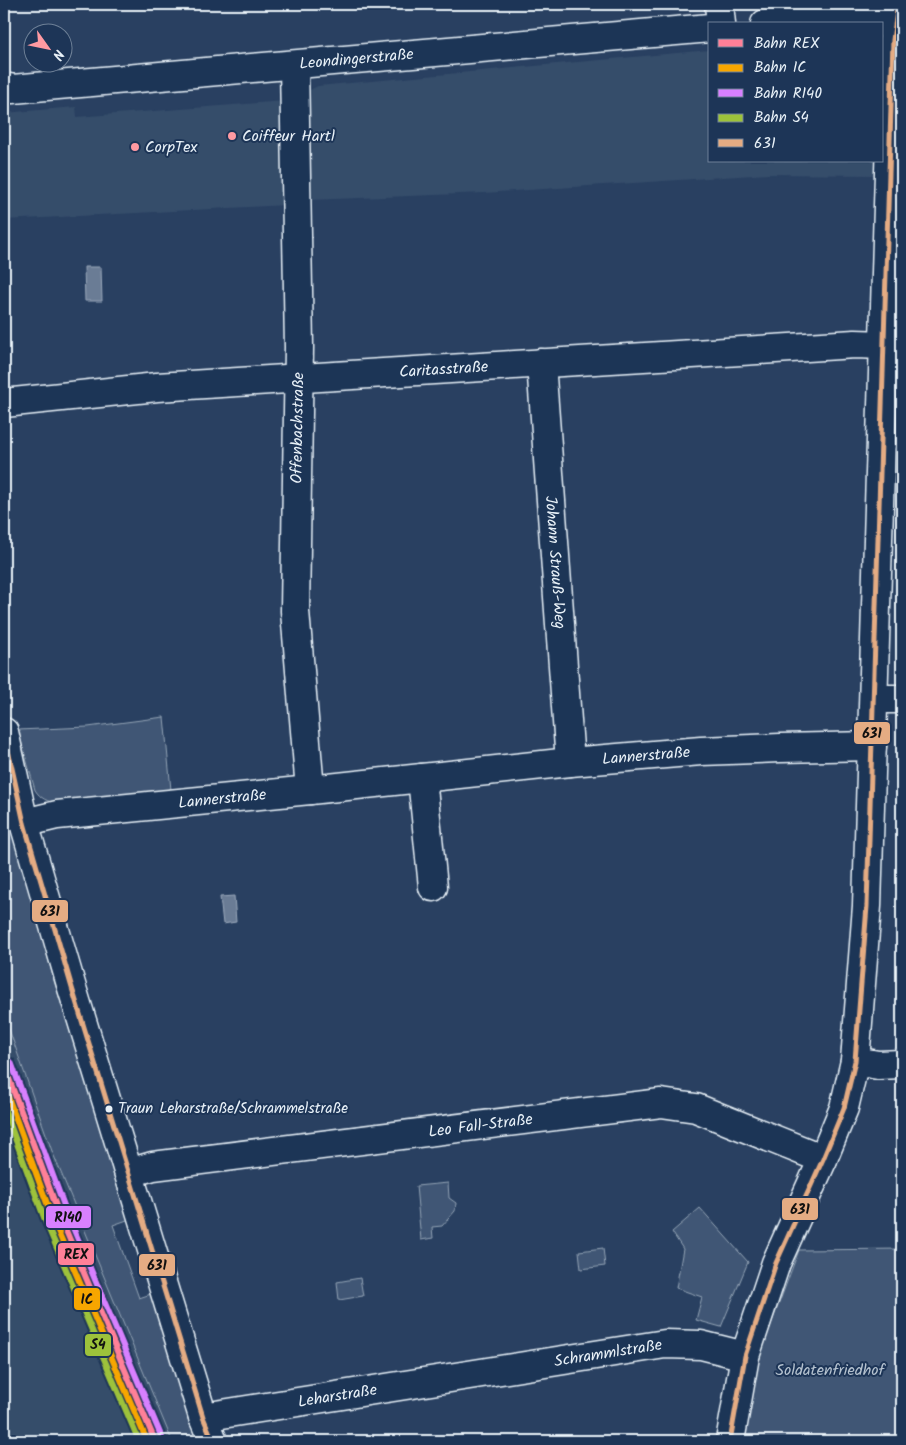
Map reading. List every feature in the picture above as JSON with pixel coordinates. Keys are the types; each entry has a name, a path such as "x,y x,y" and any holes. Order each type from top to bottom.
{"street":[{"path":"719,4 721,22"},
{"path":"730,1441 745,1356 776,1263 824,1159 844,1108 855,1061 866,906 893,50 898,17 821,22"},
{"name":"Leondingerstraße","path":"4,87 21,88 708,28"},
{"name":"Offenbachstraße","path":"294,64 298,378 295,611 310,790"},
{"name":"Caritasstraße","path":"4,403 157,387 856,344 884,345"},
{"name":"Johann Strauß-Weg","path":"541,363 570,762"},
{"path":"874,698 902,699"},
{"name":"Leharstraße","path":"4,732 24,822 75,997 208,1429 471,1375"},
{"name":"Lannerstraße","path":"24,822 57,815 570,762 711,751 872,746"},
{"path":"422,778 433,888"},
{"path":"855,1061 878,1065 902,1064"},
{"name":"Leo Fall-Straße","path":"129,1173 162,1164 661,1103 696,1108 824,1159"},
{"name":"Schrammlstraße","path":"471,1375 665,1344 701,1345 745,1356"}],"shaded area":[{"path":"708,50 708,162 878,162 878,175 768,174 484,193 309,200 307,95 310,90 318,86"},
{"path":"285,101 286,205 4,220 4,113 76,107 77,117"},
{"path":"84,267 101,267 102,301 85,301"},
{"path":"234,896 236,922 223,924 220,897"},
{"path":"4,1015 52,1151 172,1441 4,1441"}],"green space":[{"path":"164,717 171,790 58,804 40,796 35,790 18,730 88,727"},
{"path":"4,789 54,981 130,1219 113,1225 139,1298 154,1293 202,1441 172,1441 52,1151 4,1015"},
{"path":"448,1183 449,1198 456,1203 455,1211 442,1226 432,1227 433,1238 421,1240 416,1186"},
{"path":"700,1208 748,1262 721,1327 696,1320 702,1297 676,1288 683,1249 672,1232"},
{"path":"603,1248 605,1266 581,1269 579,1251"},
{"name":"Soldatenfriedhof","path":"902,1249 902,1441 745,1441 757,1362 799,1250"},
{"path":"360,1278 363,1296 339,1300 337,1282"}],"rail line":[{"name":"R140","path":"11,1062 66,1211 162,1438"},
{"name":"REX","path":"4,1065 59,1214 155,1441"},
{"name":"IC","path":"4,1086 52,1217 147,1441"},
{"name":"S4","path":"4,1108 45,1220 139,1441"}],"transit line":[{"name":"631","path":"730,1441 745,1356 776,1263 844,1108 855,1061 867,906 893,40 898,4"},
{"name":"631","path":"4,732 24,823 72,988 203,1417 213,1441"}],"place":[{"name":"Coiffeur Hartl","path":"232,136"},
{"name":"CorpTex","path":"135,147"},
{"name":"Traun Leharstraße/Schrammelstraße","path":"109,1109"}]}
